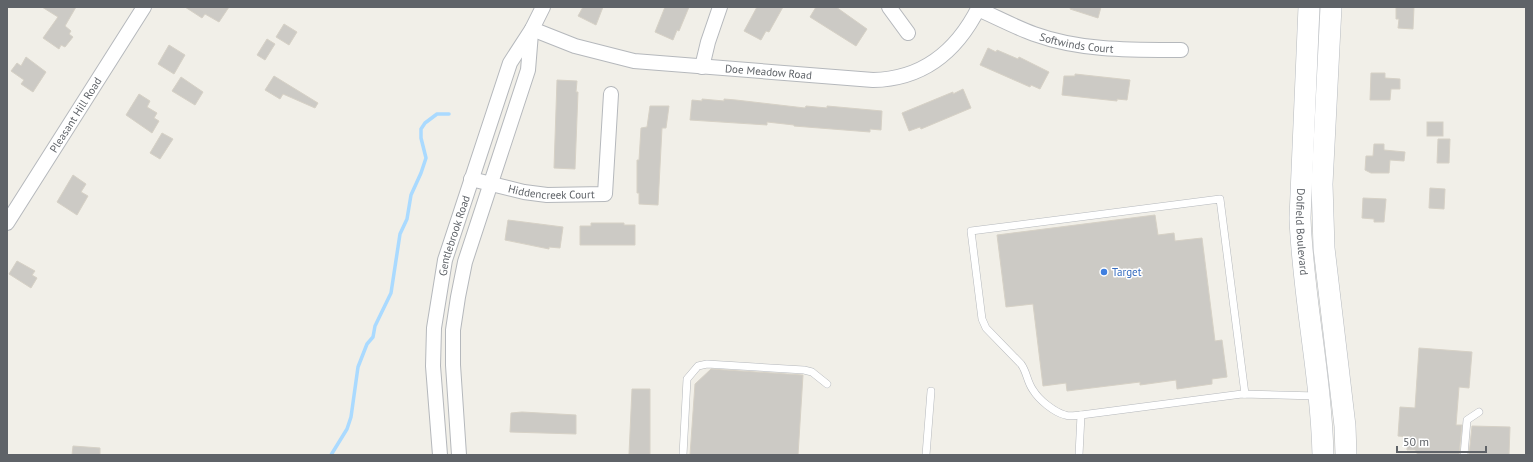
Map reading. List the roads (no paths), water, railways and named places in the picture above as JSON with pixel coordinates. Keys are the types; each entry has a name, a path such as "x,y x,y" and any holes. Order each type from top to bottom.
{"main road":[{"name":"Dolfield Boulevard","path":"1309,7 1300,218 1301,250 1320,396 1323,455"},
{"name":"Dolfield Boulevard","path":"1331,7 1322,184 1324,248 1345,426 1346,455"}],"street":[{"name":"Pleasant Hill Road","path":"7,224 144,7"},
{"name":"Gentlebrook Road","path":"440,455 433,366 434,328 445,260 510,63 532,29 542,7"},
{"path":"702,67 708,42 720,7"},
{"path":"889,7 908,33"},
{"name":"Doe Meadow Road","path":"532,29 576,46 607,55 659,64 873,80 897,78 920,70 947,51 964,33 978,8"},
{"name":"Softwinds Court","path":"978,8 1034,34 1061,42 1116,50 1181,50"},
{"name":"Gentlebrook Road","path":"459,455 453,365 453,330 465,262 528,70 532,29"},
{"name":"Hiddencreek Court","path":"471,179 547,195 605,194 611,94"}],"lane":[{"path":"1245,394 1220,199 971,231 982,320 986,328 1025,370 1033,391 1041,400 1056,412 1064,415 1081,415 1245,394 1320,396"},
{"path":"683,455 687,379 698,366 707,364 804,370 812,372 827,384"},
{"path":"926,455 931,391"},
{"path":"1464,455 1467,420 1479,412"},
{"path":"1079,455 1081,415"}],"waterway":[{"path":"331,455 347,429 351,417 358,367 367,344 373,337 375,326 391,293 400,234 407,219 411,195 426,158 421,138 421,129 425,123 437,114 449,114"}],"place":[{"name":"Target","path":"1104,272"}]}
